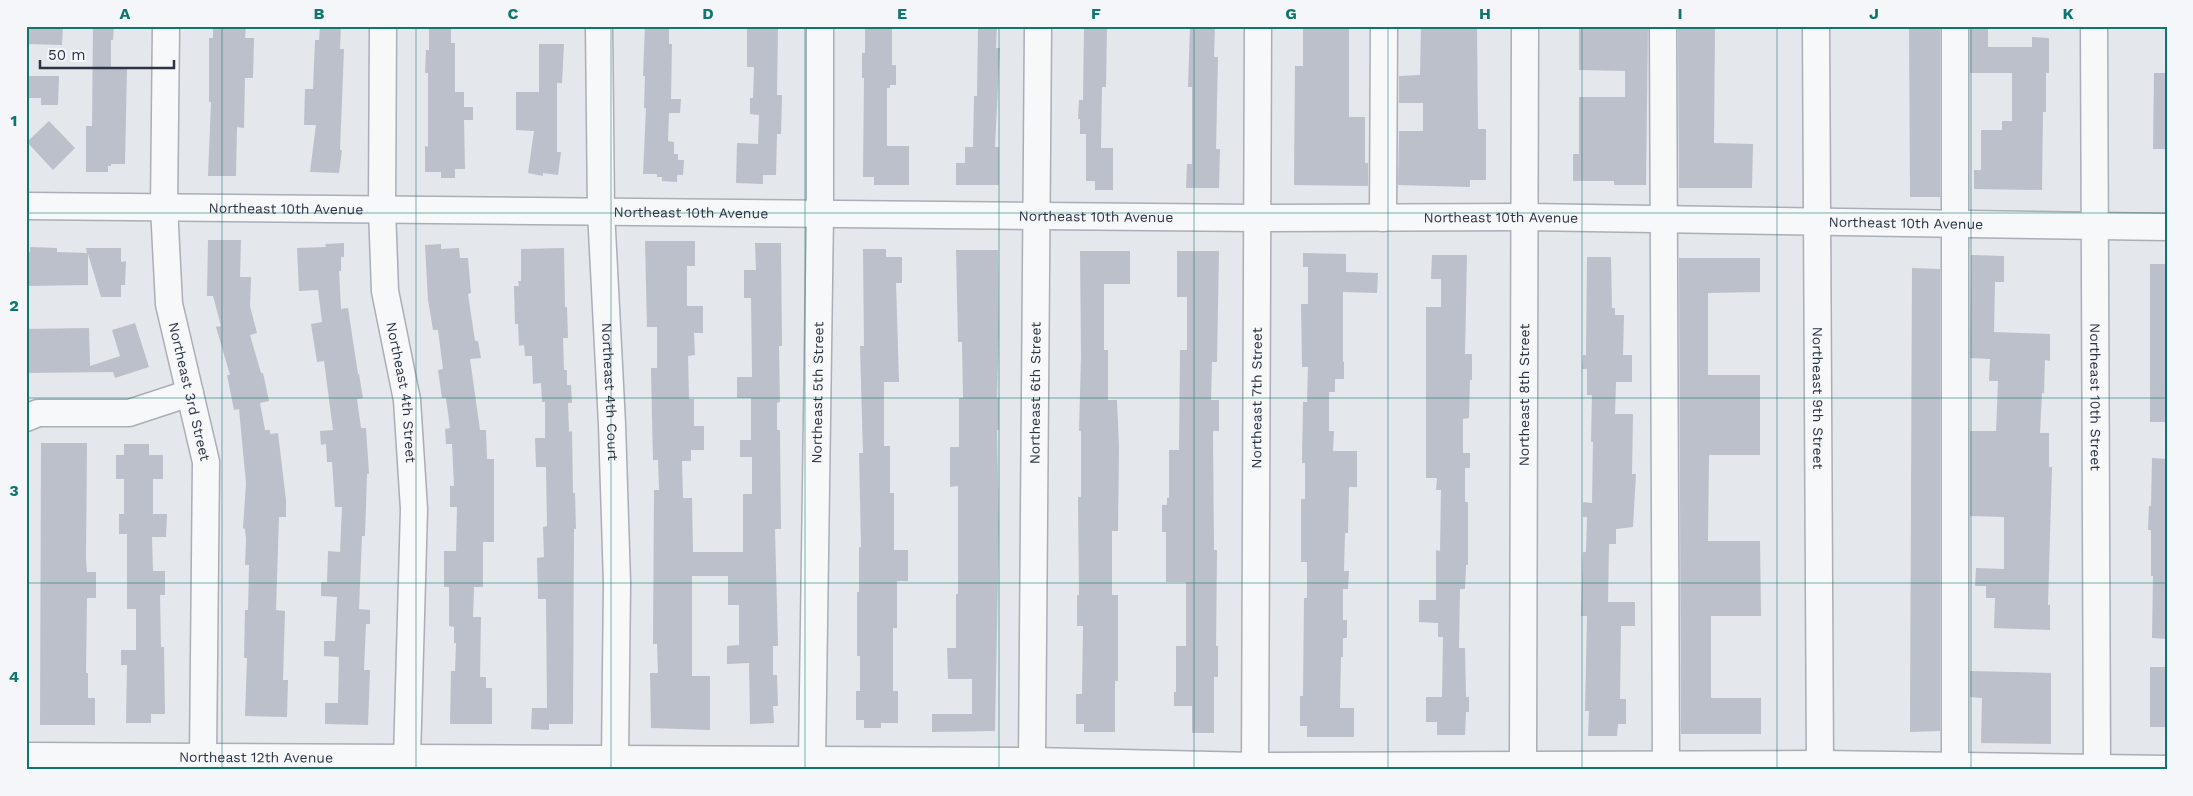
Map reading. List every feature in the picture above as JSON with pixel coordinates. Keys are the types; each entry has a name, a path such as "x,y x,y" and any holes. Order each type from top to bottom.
{"street":[{"name":"Northeast 3rd Street","path":"166,26 164,207 169,304 206,462 189,761"},
{"name":"Northeast 4th Street","path":"383,26 382,210 385,291 406,400 414,510 408,764"},
{"name":"Northeast 4th Court","path":"599,26 602,211 617,583 615,759"},
{"name":"Northeast 5th Street","path":"809,765 820,214 820,26"},
{"name":"Northeast 6th Street","path":"1032,761 1038,216 1038,26"},
{"name":"Northeast 7th Street","path":"1255,768 1258,26"},
{"path":"1383,218 1384,26"},
{"name":"Northeast 8th Street","path":"1514,766 1526,218 1525,26"},
{"path":"1664,26 1663,220 1669,766"},
{"name":"Northeast 9th Street","path":"1816,26 1820,767"},
{"path":"1955,26 1955,766"},
{"name":"Northeast 10th Street","path":"2094,26 2097,768"},
{"name":"Northeast 10th Avenue","path":"26,206 1257,218 1526,218 2167,227"},
{"path":"26,418 38,412 128,413 190,393"},
{"name":"Northeast 12th Avenue","path":"26,756 131,763 189,761 408,764 615,759 681,764 922,766 973,766 1032,761 1255,768 1669,766 1908,768 1955,766 2018,769 2167,769"}],"building":[{"path":"27,26 63,26 62,45 26,44"},
{"path":"93,26 114,26 113,40 111,40 111,68 127,68 125,164 111,164 111,166 108,166 108,172 86,172 86,126 92,126"},
{"path":"213,26 246,26 245,38 254,38 253,78 245,78 244,128 237,127 236,176 208,176 211,102 209,102 209,38 213,38"},
{"path":"320,26 341,26 340,49 344,49 340,150 342,150 339,173 310,172 316,125 304,125 305,89 313,89 315,40 319,40"},
{"path":"429,26 451,26 451,43 455,43 455,92 464,92 464,107 473,107 473,120 464,120 465,169 455,169 455,178 441,178 441,172 425,172 425,146 428,147 428,73 425,73 426,50 429,50"},
{"path":"645,26 669,26 669,44 672,44 671,99 681,99 680,113 669,113 668,141 674,142 674,154 678,154 678,160 684,160 683,175 677,175 677,182 662,181 662,177 657,177 657,174 643,174 646,108 644,108 645,76 643,76"},
{"path":"747,26 778,26 777,95 782,95 781,134 777,134 776,175 763,175 763,184 736,183 737,143 758,144 759,115 750,114 750,98 753,98 754,67 747,67"},
{"path":"865,26 892,26 892,65 896,65 896,85 890,85 890,88 887,88 887,146 909,146 909,185 874,185 874,177 863,177 864,78 862,78 862,53 865,53"},
{"path":"978,26 997,26 996,48 1000,48 995,147 999,147 999,185 956,185 956,163 965,163 965,147 973,147 974,96 977,96"},
{"path":"1084,26 1107,26 1106,87 1102,87 1101,148 1113,148 1113,190 1095,190 1095,181 1086,181 1086,134 1080,134 1080,119 1078,119 1079,100 1083,100"},
{"path":"1190,26 1215,26 1214,57 1218,57 1216,149 1220,149 1219,188 1186,188 1187,164 1192,164 1192,87 1188,87"},
{"path":"1303,26 1349,26 1349,117 1365,117 1365,163 1368,163 1368,186 1294,185 1295,66 1303,66"},
{"path":"1421,26 1477,26 1478,129 1486,129 1486,180 1470,180 1470,187 1398,185 1399,131 1423,131 1423,103 1399,103 1399,76 1420,75"},
{"path":"1579,26 1648,26 1646,185 1614,185 1614,181 1573,181 1573,154 1579,154 1579,97 1625,97 1625,71 1579,70"},
{"path":"1678,26 1715,26 1714,143 1753,144 1752,188 1679,188"},
{"path":"1909,26 1940,26 1940,197 1910,197"},
{"path":"1970,26 1988,26 1988,47 2032,47 2032,37 2049,38 2049,73 2046,73 2046,112 2043,112 2042,190 1974,189 1974,170 1981,170 1981,130 2002,130 2002,121 2012,121 2012,73 1970,73"},
{"path":"539,44 564,44 562,83 557,83 557,152 561,152 558,175 543,173 543,176 528,173 534,131 516,130 516,92 539,92"},
{"path":"2154,73 2167,73 2167,149 2153,149"},
{"path":"29,76 59,76 58,105 41,105 41,98 28,98"},
{"path":"49,121 75,148 53,170 27,142"},
{"path":"208,240 241,240 240,277 251,277 250,306 257,333 250,335 261,373 263,373 269,401 260,403 265,430 270,430 270,434 278,433 286,500 286,517 279,517 276,610 285,611 283,680 288,680 287,717 245,716 247,658 244,658 245,610 248,610 249,565 245,565 246,539 245,529 243,528 246,483 239,409 234,410 227,375 230,375 216,327 221,326 213,296 207,296"},
{"path":"645,241 695,241 695,266 687,266 687,306 703,306 703,333 694,333 695,355 688,356 689,399 694,399 694,426 704,426 704,450 691,450 691,461 682,461 683,498 692,498 693,552 743,552 743,494 752,494 752,457 740,457 740,440 751,440 751,398 737,398 737,377 752,377 751,298 744,298 744,270 756,270 755,243 781,243 782,346 779,346 780,402 777,403 777,430 780,430 781,529 775,529 778,646 773,646 773,675 777,675 778,706 773,706 774,723 750,724 749,663 727,664 727,646 739,645 739,605 728,605 728,576 692,576 692,676 710,676 710,730 651,728 650,673 658,673 657,644 653,644 654,490 659,490 658,460 653,460 651,368 657,368 657,327 647,327"},
{"path":"344,243 344,257 341,257 341,271 339,271 341,309 348,308 363,398 357,399 361,428 366,428 369,474 367,474 365,536 362,536 359,609 370,610 370,624 366,624 364,670 370,670 368,725 325,724 325,703 338,703 339,657 324,656 324,641 335,641 337,597 321,596 321,582 327,582 328,551 340,552 342,507 335,507 332,462 327,462 326,444 321,445 320,431 333,430 324,361 317,362 311,324 322,322 318,290 299,291 297,248 326,247 325,244"},
{"path":"441,244 441,249 459,248 460,258 468,258 471,293 468,294 475,341 478,341 481,358 470,359 480,430 486,430 487,459 494,459 494,542 483,542 483,587 474,587 473,617 481,617 480,677 486,677 486,688 492,688 492,724 450,724 451,671 455,671 456,643 454,643 454,627 449,626 449,587 444,587 444,551 456,551 457,507 450,507 450,486 454,486 452,444 446,444 445,429 450,428 446,398 442,398 438,370 443,369 438,330 433,330 428,300 425,245"},
{"path":"30,247 57,248 57,252 87,253 86,248 121,248 121,262 126,261 125,285 121,285 121,297 101,297 88,254 88,285 26,286 26,252 30,252"},
{"path":"564,248 565,307 567,307 568,338 563,338 564,370 567,370 567,385 571,385 572,403 568,403 569,432 572,431 573,493 575,493 576,529 574,529 573,724 549,724 549,730 531,729 532,708 547,708 546,599 538,599 537,558 544,557 543,527 547,526 546,467 536,467 535,438 545,438 545,402 542,402 541,383 533,384 532,356 525,356 524,345 519,346 518,324 515,324 514,286 519,286 518,281 521,281 521,249"},
{"path":"863,249 886,249 886,257 902,257 902,283 896,283 899,382 884,382 884,446 890,446 890,493 894,493 894,550 908,550 908,581 897,581 897,628 893,628 893,691 898,691 898,723 881,723 881,728 864,728 864,720 856,720 856,691 860,691 860,656 857,656 857,592 859,592 859,547 861,547 859,453 863,453 860,346 864,346"},
{"path":"956,250 998,250 999,334 997,398 999,398 999,430 997,430 999,526 995,731 932,732 932,714 972,714 972,679 948,679 947,648 956,648 956,594 958,594 958,486 950,487 950,447 959,447 959,398 963,398 962,342 958,342"},
{"path":"1080,251 1130,251 1130,284 1104,284 1104,350 1108,350 1108,400 1117,400 1119,447 1118,531 1112,531 1112,595 1118,595 1118,681 1115,681 1115,732 1084,732 1084,724 1076,724 1076,694 1082,694 1083,626 1077,626 1077,595 1079,595 1078,497 1081,497 1081,431 1079,431 1081,357"},
{"path":"1177,251 1219,251 1217,362 1212,362 1211,400 1219,400 1219,431 1213,431 1214,550 1217,550 1216,646 1218,646 1218,677 1214,677 1214,733 1192,733 1192,706 1174,706 1174,692 1176,692 1176,646 1186,646 1186,582 1166,582 1166,532 1162,532 1162,505 1167,505 1167,498 1169,498 1169,450 1179,450 1180,350 1187,350 1187,297 1177,297"},
{"path":"1303,253 1346,254 1346,272 1378,273 1377,293 1343,292 1344,379 1335,379 1335,392 1329,392 1329,431 1334,431 1333,451 1357,451 1357,487 1349,487 1348,533 1345,533 1344,571 1349,571 1348,589 1343,589 1343,620 1347,620 1347,638 1343,638 1343,657 1341,657 1340,708 1354,708 1354,737 1307,737 1307,726 1300,726 1300,696 1303,696 1304,598 1307,598 1307,562 1301,562 1301,499 1305,499 1305,463 1302,463 1303,402 1307,402 1308,367 1302,367 1301,304 1308,304 1308,267 1303,267"},
{"path":"1432,255 1467,255 1465,354 1472,354 1472,380 1470,380 1469,418 1463,419 1463,453 1470,453 1470,468 1465,468 1465,502 1468,502 1468,565 1466,565 1465,589 1460,589 1459,648 1465,648 1466,697 1469,697 1469,712 1466,712 1465,735 1437,735 1437,722 1426,722 1426,697 1442,697 1443,637 1438,637 1438,623 1419,622 1419,600 1436,600 1436,550 1440,551 1441,490 1436,490 1437,478 1426,478 1426,307 1441,307 1441,279 1431,279"},
{"path":"1971,255 2004,256 2004,282 1995,282 1994,332 2050,334 2050,361 2045,360 2040,433 2049,433 2049,467 2052,467 2048,605 2050,605 2050,630 1994,628 1995,598 1986,598 1986,586 1975,586 1976,568 2004,569 2004,517 1970,516 1970,431 1996,431 1998,381 1989,381 1990,359 1970,358"},
{"path":"1587,257 1611,257 1612,308 1615,308 1615,315 1624,315 1623,355 1632,355 1632,382 1616,382 1615,414 1633,414 1632,474 1636,474 1633,527 1616,529 1616,544 1609,544 1608,602 1635,602 1635,626 1621,626 1620,699 1626,699 1626,724 1618,724 1617,736 1588,736 1589,711 1585,711 1587,616 1581,616 1583,552 1586,552 1587,517 1583,517 1583,502 1592,503 1593,442 1591,442 1592,395 1587,395 1587,369 1582,369 1583,355 1586,355"},
{"path":"1679,258 1760,258 1760,292 1708,293 1708,375 1760,375 1760,455 1709,455 1708,541 1760,541 1761,616 1711,616 1711,698 1761,698 1761,734 1681,734"},
{"path":"2150,264 2167,264 2167,422 2150,422"},
{"path":"1912,268 1940,269 1940,731 1910,732"},
{"path":"135,323 149,367 115,378 113,372 26,373 26,329 89,328 90,366 120,356 112,330"},
{"path":"41,443 87,443 86,560 87,572 96,572 96,598 87,598 86,673 88,673 88,698 95,698 95,725 40,725"},
{"path":"124,444 149,444 149,455 163,455 163,479 153,479 153,514 167,514 166,537 152,537 153,571 165,571 165,595 160,595 161,647 164,647 165,714 151,714 151,723 126,723 127,665 121,665 121,650 136,650 136,609 127,609 127,534 119,534 119,514 124,514 124,479 116,479 116,455 124,455"},
{"path":"2152,458 2167,459 2167,639 2152,638 2153,576 2151,576 2151,530 2148,530 2149,506 2151,506"},
{"path":"2150,667 2167,667 2167,727 2150,727"},
{"path":"1970,671 2051,673 2051,744 1981,743 1982,698 1970,697"}]}
